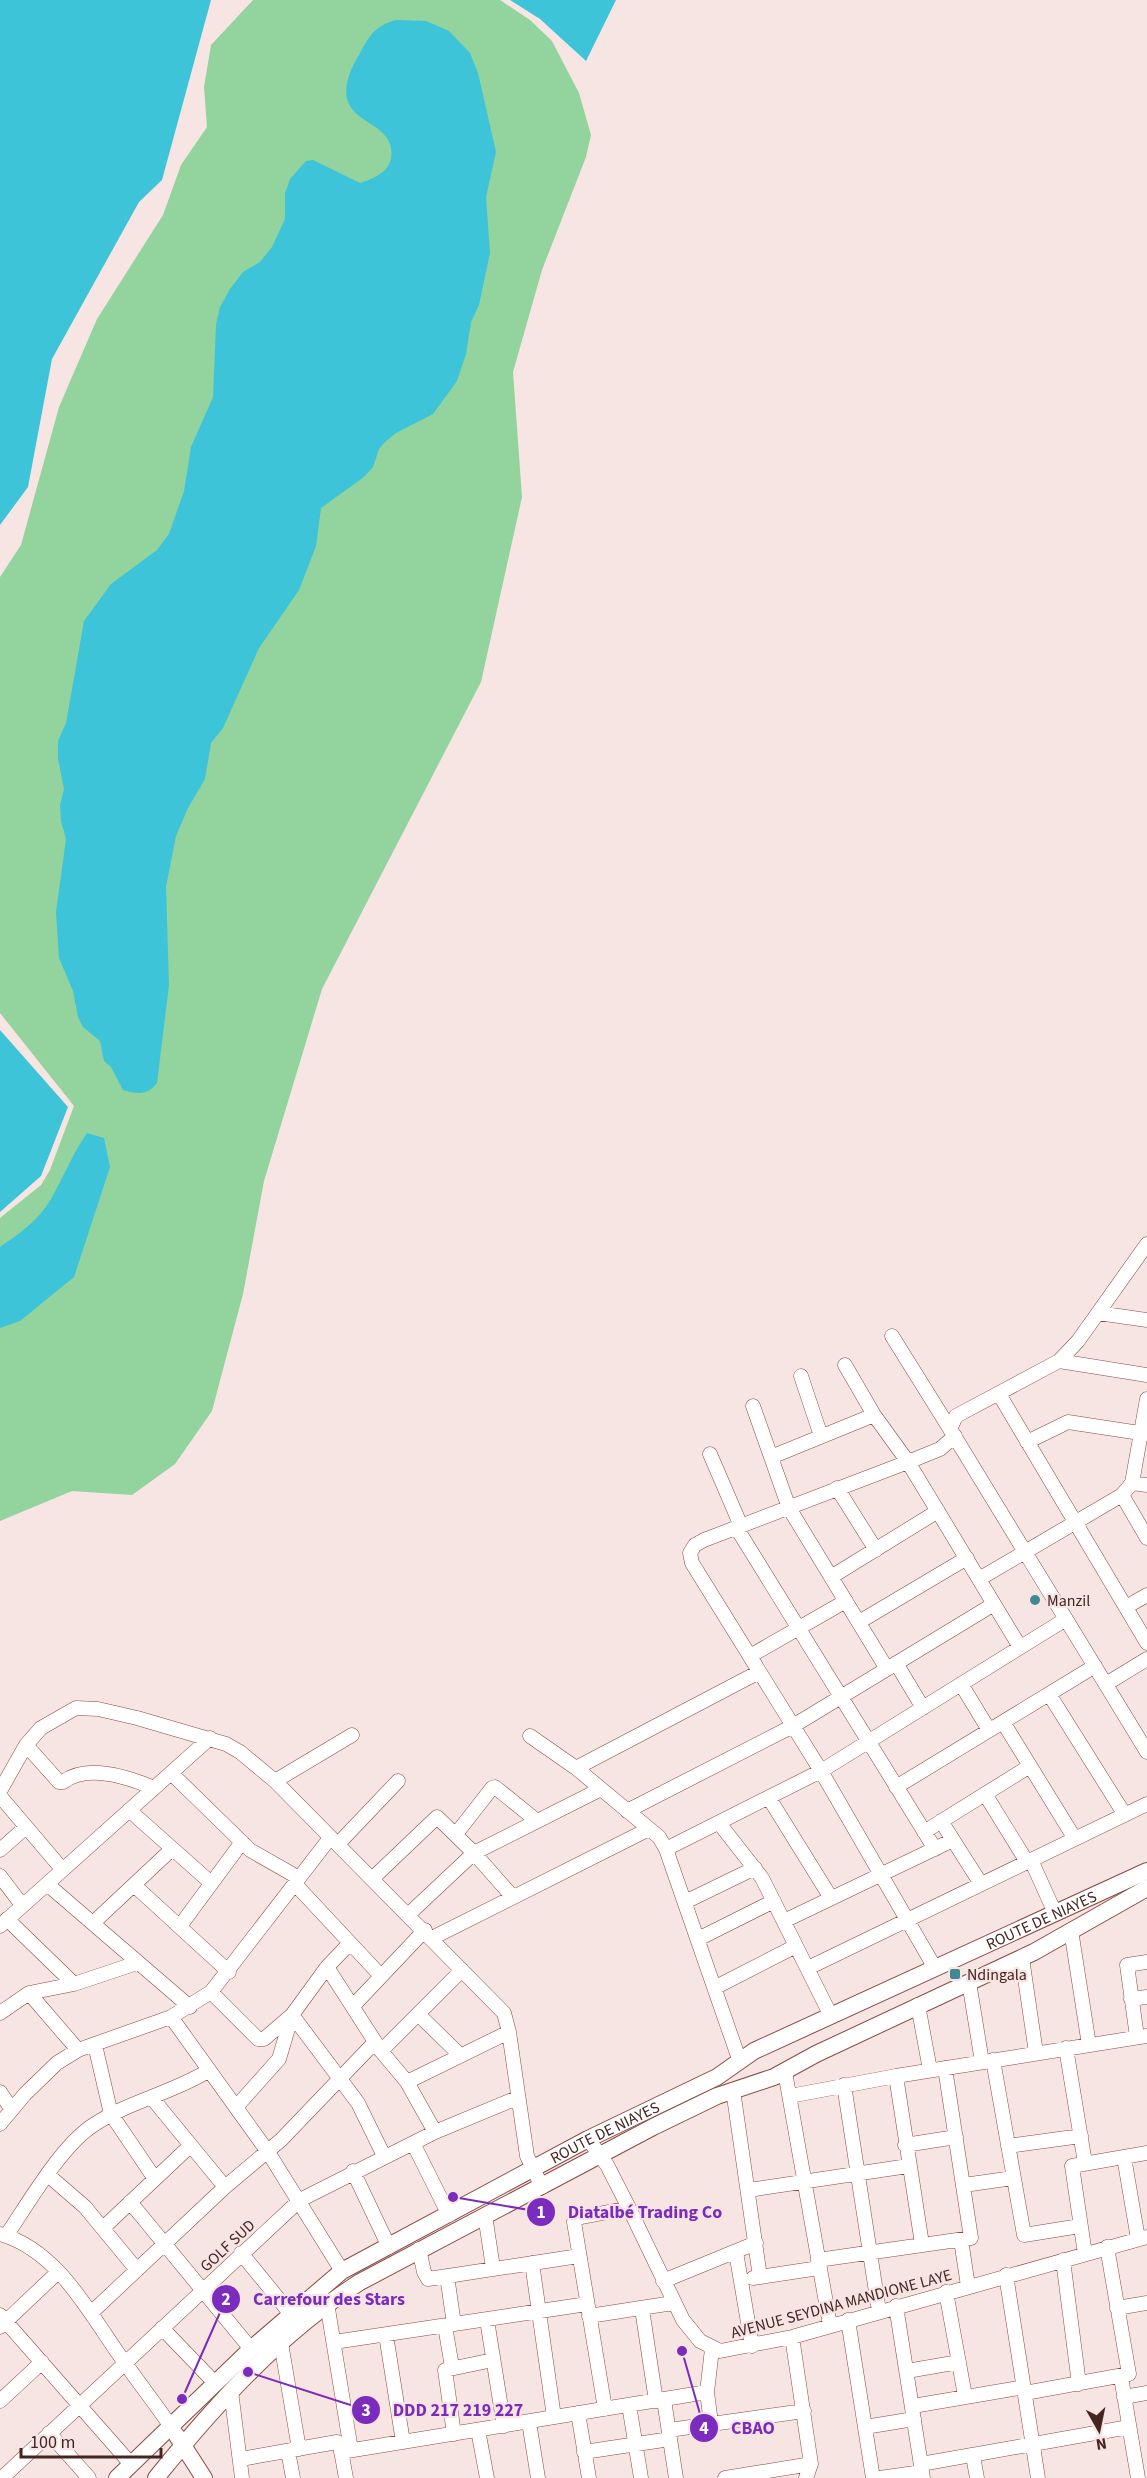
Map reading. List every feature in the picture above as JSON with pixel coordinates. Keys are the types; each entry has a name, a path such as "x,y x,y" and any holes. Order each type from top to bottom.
{"main road":[{"name":"ROUTE DE NIAYES","path":"156,2478 176,2435 215,2383 290,2313 342,2271 588,2139 717,2077 740,2059 1147,1871"},
{"name":"ROUTE DE NIAYES","path":"117,2478 130,2463 176,2435 231,2391 327,2303 419,2249 542,2187 653,2127 733,2090 759,2084 918,2005 1022,1958 1147,1888"},
{"path":"176,2435 204,2478"}],"street":[{"path":"935,1968 821,1771 690,1558 695,1545 940,1449 953,1433 956,1416 1059,1361 1078,1341 1144,1253"},
{"path":"1098,1313 1147,1320"},
{"path":"892,1336 1147,1752"},
{"path":"1059,1361 1147,1375"},
{"path":"845,1365 874,1415 908,1462 1020,1647"},
{"path":"801,1376 821,1436"},
{"path":"999,1394 1147,1643"},
{"path":"979,1579 1122,1495 1132,1483 1144,1433 1147,1399"},
{"path":"753,1406 789,1508 859,1622 923,1708"},
{"path":"771,1456 874,1415"},
{"path":"1027,1442 1068,1422 1144,1433"},
{"path":"710,1454 739,1526 798,1628 935,1849"},
{"path":"1132,1483 1147,1485"},
{"path":"837,1488 876,1550"},
{"path":"1122,1495 1146,1534"},
{"path":"831,1577 938,1511"},
{"path":"859,1622 967,1558"},
{"path":"1126,1607 1147,1595"},
{"path":"750,1656 846,1601"},
{"path":"627,1811 793,1726 994,1604"},
{"path":"666,1849 821,1771 1066,1619"},
{"path":"1106,1684 1147,1659"},
{"path":"896,1787 1095,1666"},
{"path":"576,1768 759,1672"},
{"path":"961,1684 989,1730"},
{"path":"1049,1694 1125,1815"},
{"path":"0,1791 26,1745 41,1728 76,1708 98,1709 137,1718 210,1738 240,1752 275,1781 374,1878 504,2013 509,2032 526,2156 542,2187"},
{"path":"1003,1722 1075,1839"},
{"path":"275,1781 352,1735"},
{"path":"530,1736 576,1768 649,1829 666,1849 740,2059"},
{"path":"74,1984 4,1922 210,1738"},
{"path":"26,1745 59,1782 88,1772 135,1780 154,1788"},
{"path":"924,1832 1030,1766"},
{"path":"171,1773 242,1842 297,1881 381,1976"},
{"path":"0,2124 39,2079 78,2050 171,2018 211,1992 229,1972 297,1881 334,1841 398,1781"},
{"path":"456,1834 495,1787 537,1821"},
{"path":"409,1914 474,1853 601,1790"},
{"path":"985,1794 1029,1861 1055,1913"},
{"path":"0,1796 62,1869"},
{"path":"769,1798 831,1898"},
{"path":"808,1968 1147,1804"},
{"path":"129,1810 210,1882"},
{"path":"374,1878 437,1817 456,1834 512,1896"},
{"path":"941,1821 981,1884"},
{"path":"719,1823 755,1868 774,1901 831,2016"},
{"path":"0,1850 26,1827"},
{"path":"353,2006 381,1976 428,1934 649,1829"},
{"path":"783,1921 953,1840"},
{"path":"180,1926 210,1882 242,1842"},
{"path":"93,1923 172,1849"},
{"path":"685,1902 755,1868"},
{"path":"0,1876 22,1905"},
{"path":"47,1884 190,2007"},
{"path":"135,1886 229,1972"},
{"path":"698,1939 774,1901"},
{"path":"1071,1930 1089,2045"},
{"path":"211,1992 261,2040 292,2015 327,1967 350,1943"},
{"path":"716,1988 796,1946"},
{"path":"1022,1958 1036,2053"},
{"path":"790,2096 930,2070 1142,2036 1131,1999 1127,1965 1147,1962"},
{"path":"0,2013 29,1993 74,1984 137,1963"},
{"path":"327,1967 378,2046 407,2082 435,2132"},
{"path":"91,2313 225,2187 268,2151 338,2080 418,2014 462,1970"},
{"path":"969,1982 1008,2146 1024,2235 1080,2226"},
{"path":"29,1993 78,2050"},
{"path":"1131,1999 1147,1997"},
{"path":"918,2005 930,2070"},
{"path":"418,2014 460,2055"},
{"path":"292,2015 338,2080 358,2103 384,2156"},
{"path":"237,2106 279,2059 292,2015"},
{"path":"171,2018 268,2151 342,2271"},
{"path":"407,2082 509,2032"},
{"path":"95,2044 111,2114 155,2179"},
{"path":"1066,2048 1085,2163"},
{"path":"741,2280 868,2252 972,2237 945,2068"},
{"path":"176,2435 91,2313 58,2272 28,2246 3,2235 76,2140 92,2125 111,2114 189,2082 208,2071"},
{"path":"785,2072 830,2325"},
{"path":"896,2076 908,2166 922,2244"},
{"path":"844,2085 868,2252 879,2311"},
{"path":"733,2090 760,2277"},
{"path":"0,2092 12,2110"},
{"path":"152,2098 225,2187"},
{"name":"GOLF SUD","path":"11,2475 49,2433 300,2200 435,2132 517,2098"},
{"path":"1008,2146 1081,2136"},
{"path":"905,2145 956,2137"},
{"name":"AVENUE SEYDINA MANDIONE LAYE","path":"588,2139 601,2155 629,2208 673,2302 700,2341 720,2351 792,2337 1143,2238"},
{"path":"413,2143 449,2215"},
{"path":"103,2228 190,2146"},
{"path":"1085,2253 1072,2166 1147,2153"},
{"path":"1124,2157 1143,2238"},
{"path":"749,2190 908,2166"},
{"path":"353,2172 389,2247"},
{"path":"48,2175 85,2207 137,2270"},
{"path":"964,2185 1013,2178"},
{"path":"130,2202 251,2349"},
{"path":"605,2409 574,2219 629,2208"},
{"path":"485,2215 493,2268"},
{"path":"961,2240 968,2286"},
{"path":"663,2281 756,2243"},
{"path":"865,2427 965,2396 1079,2384 1121,2377 1130,2372 1107,2247"},
{"path":"419,2249 425,2276 428,2279 579,2256"},
{"path":"736,2252 752,2346"},
{"path":"241,2253 290,2313"},
{"path":"1063,2260 1079,2384"},
{"path":"532,2263 554,2417"},
{"path":"58,2272 2,2321 42,2362 130,2463"},
{"path":"1006,2275 1038,2478"},
{"path":"447,2276 452,2367"},
{"path":"946,2292 965,2396"},
{"path":"334,2342 538,2312 642,2309 673,2302"},
{"path":"327,2303 334,2342 346,2451 341,2477"},
{"path":"1117,2308 1147,2303"},
{"path":"896,2306 922,2471"},
{"path":"642,2309 669,2434 676,2478"},
{"path":"487,2320 504,2426"},
{"path":"848,2320 873,2478"},
{"path":"162,2328 215,2383"},
{"path":"387,2335 403,2442"},
{"path":"792,2337 811,2464 806,2478"},
{"path":"281,2343 294,2450 293,2478"},
{"path":"711,2423 707,2392 712,2349"},
{"path":"454,2434 444,2372 446,2368 493,2360"},
{"path":"0,2401 42,2362"},
{"path":"907,2371 958,2362"},
{"path":"1121,2377 1138,2478"},
{"path":"231,2391 242,2478"},
{"path":"346,2451 707,2392"},
{"path":"1124,2397 1147,2393"},
{"path":"629,2405 641,2478"},
{"path":"584,2452 636,2445 711,2423 804,2411"},
{"path":"578,2413 589,2478"},
{"path":"529,2422 538,2478"},
{"path":"881,2478 922,2471 973,2456 1129,2427"},
{"path":"478,2430 487,2478"},
{"path":"49,2433 89,2478"},
{"path":"241,2458 337,2442 346,2451"},
{"path":"1132,2445 1147,2443"},
{"path":"973,2456 977,2478"},
{"path":"725,2478 811,2464"}],"green space":[{"path":"253,0 500,0 530,20 552,41 579,93 591,135 586,157 542,270 513,372 522,497 481,682 322,989 264,1181 243,1294 212,1411 175,1464 132,1495 72,1491 0,1521 0,1218 41,1185 50,1170 74,1106 0,1013 0,577 21,545 59,407 97,319 163,215 181,165 207,127 204,87 211,45"}],"water":[{"path":"0,0 211,0 162,180 139,202 52,359 28,487 0,525"},
{"path":"510,0 616,0 586,61 540,19"},
{"path":"396,20 426,21 449,31 470,53 478,73 496,152 486,197 490,253 479,305 471,322 466,354 457,381 433,414 396,433 385,442 379,449 373,467 364,477 321,508 316,546 299,590 259,648 223,728 211,743 205,779 188,808 176,836 166,887 169,985 157,1083 146,1092 123,1090 111,1067 104,1061 100,1041 83,1027 78,1017 73,991 59,958 56,912 66,839 61,821 60,805 64,789 58,759 58,741 66,723 84,621 111,584 157,550 169,534 184,491 191,447 213,397 216,325 220,307 243,272 260,262 272,247 285,219 285,193 290,179 306,161 313,160 360,183 380,174 390,163 391,147 388,139 353,110 346,96 346,89 351,70 370,36 378,28"},
{"path":"0,1030 68,1107 41,1176 0,1212"},
{"path":"87,1133 104,1138 110,1167 74,1277 20,1321 0,1328 0,1247 41,1214"}],"place":[{"name":"Manzil","path":"1035,1600"},
{"name":"Ndingala","path":"955,1974"},
{"name":"Diatalbé Trading Co","path":"453,2197"},
{"name":"CBAO","path":"682,2351"},
{"name":"DDD 217 219 227","path":"248,2372"},
{"name":"Carrefour des Stars","path":"182,2399"}]}
